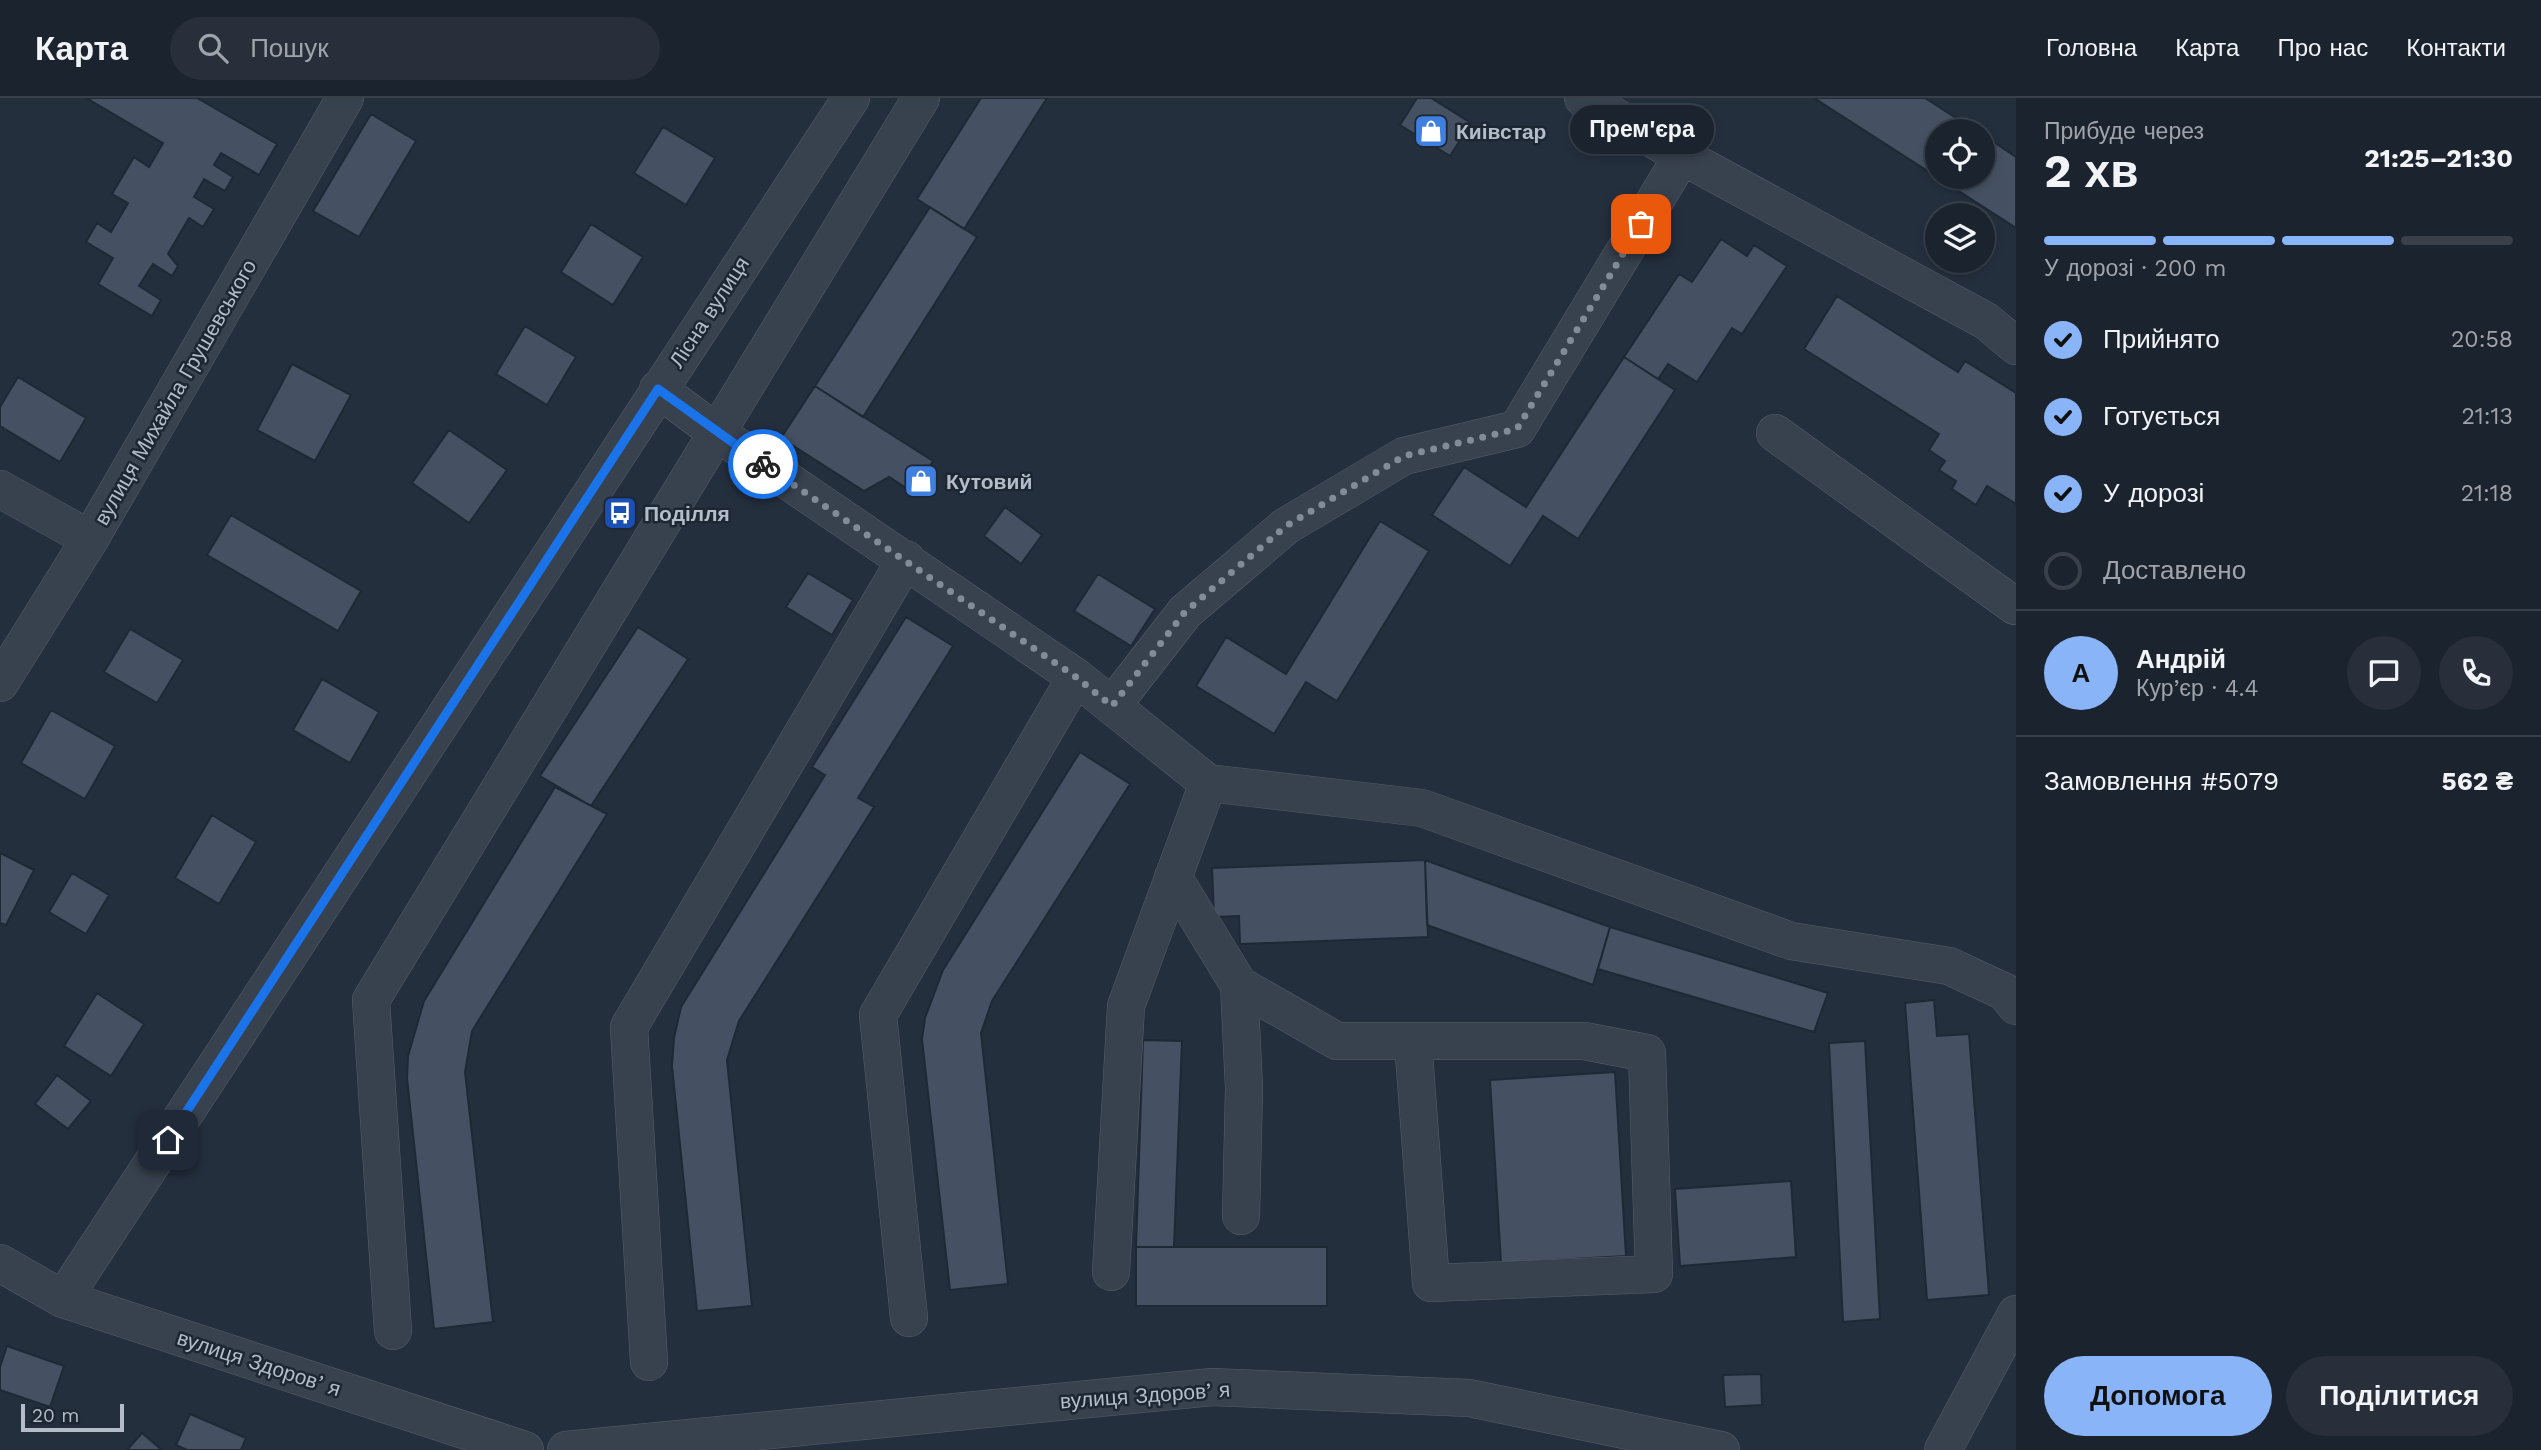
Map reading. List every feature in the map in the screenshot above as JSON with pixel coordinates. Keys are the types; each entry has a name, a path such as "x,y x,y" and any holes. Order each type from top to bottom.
{"street":[{"name":"вулиця Михайла Грушевського","path":"0,683 90,540 345,98"},
{"name":"Лісна вулиця","path":"63,1300 851,98"},
{"path":"393,1331 371,1000 921,98"},
{"path":"1584,98 1682,156 1986,321 2016,346"},
{"path":"1112,706 1185,612 1286,526 1404,456 1517,429 1682,156"},
{"path":"658,389 716,432 1076,677 1208,783 1422,808 1791,942 1950,966 2012,997"},
{"path":"1775,433 2015,606 2016,604"},
{"path":"0,489 90,540"},
{"path":"649,1362 629,1027 906,559"},
{"path":"909,1318 878,1014 1076,677"},
{"path":"1111,1272 1126,1006 1208,783"},
{"path":"1173,877 1239,985 1244,1088 1241,1216"},
{"path":"1239,985 1337,1041 1413,1041 1584,1041 1647,1053 1654,1274 1431,1283 1413,1041"},
{"name":"вулиця Здоровʼя","path":"0,1263 63,1300 525,1450"},
{"path":"1943,1450 2016,1314"},
{"name":"вулиця Здоровʼя","path":"566,1450 1212,1387 1469,1398 1721,1450"}],"building":[{"path":"86,98 197,98 277,144 259,175 221,153 214,165 233,177 225,191 204,179 194,197 214,209 203,227 189,218 168,254 178,266 172,276 153,264 139,286 161,300 152,316 98,284 113,258 86,242 97,223 111,232 128,203 112,194 134,157 149,167 163,143"},
{"path":"981,98 1047,98 964,229 917,199"},
{"path":"1417,98 1431,98 1471,123 1450,156 1400,125"},
{"path":"1814,98 1925,98 1957,119 1925,119 1925,169"},
{"path":"371,114 416,141 359,237 313,211"},
{"path":"663,127 715,158 686,205 634,173"},
{"path":"1995,143 2016,157 2016,228 1995,214 1995,203 1977,203 1955,189 1995,189"},
{"path":"930,207 977,237 863,417 815,386"},
{"path":"591,224 643,257 613,305 561,272"},
{"path":"1721,239 1747,256 1754,245 1787,266 1742,334 1732,328 1697,382 1668,364 1658,379 1624,357 1679,274 1692,282"},
{"path":"1837,296 1958,372 1965,361 2016,393 2016,504 1987,486 1976,505 1952,489 1956,481 1939,470 1945,461 1929,450 1939,434 1804,349"},
{"path":"525,326 576,357 547,405 496,374"},
{"path":"1624,357 1675,390 1578,539 1543,516 1510,566 1432,515 1464,467 1526,507"},
{"path":"292,364 351,395 315,461 257,430"},
{"path":"18,377 86,418 60,462 0,426 0,407"},
{"path":"815,386 933,461 914,493 889,477 864,491 781,438"},
{"path":"449,430 507,470 469,523 412,483"},
{"path":"1005,507 1042,535 1021,564 984,536"},
{"path":"231,515 361,591 338,631 207,555"},
{"path":"1380,521 1429,551 1337,701 1306,682 1274,734 1196,686 1226,637 1286,674"},
{"path":"808,573 853,600 832,635 786,607"},
{"path":"1098,574 1155,609 1131,646 1074,611"},
{"path":"906,617 953,646 858,798 874,807 739,1021 727,1060 752,1306 697,1311 672,1066 674,1038 681,1007 825,775 812,767"},
{"path":"638,627 688,659 591,806 540,776"},
{"path":"130,629 183,660 157,703 104,672"},
{"path":"322,679 379,712 350,763 293,730"},
{"path":"51,710 115,746 85,799 21,763"},
{"path":"1080,752 1130,784 992,1001 981,1033 1008,1284 950,1290 922,1039 925,1018 943,970"},
{"path":"555,787 607,814 472,1031 465,1072 493,1322 434,1329 407,1078 408,1056 424,1001"},
{"path":"212,815 256,842 219,904 175,878"},
{"path":"0,853 34,870 6,925 0,923"},
{"path":"1425,860 1428,937 1240,944 1239,916 1214,917 1212,868"},
{"path":"1425,860 1610,927 1593,985 1427,925"},
{"path":"72,873 109,895 86,934 49,912"},
{"path":"1610,927 1828,993 1814,1032 1598,969"},
{"path":"97,993 144,1024 111,1076 64,1046"},
{"path":"1934,1000 1937,1036 1969,1034 1989,1295 1927,1300 1905,1003"},
{"path":"1143,1040 1182,1041 1174,1247 1136,1247"},
{"path":"1865,1041 1880,1319 1843,1322 1829,1043"},
{"path":"1615,1072 1626,1256 1501,1263 1490,1080"},
{"path":"57,1075 91,1101 68,1129 35,1104"},
{"path":"1791,1181 1796,1257 1680,1266 1675,1189"},
{"path":"1136,1247 1327,1247 1327,1306 1136,1306"},
{"path":"7,1346 64,1366 50,1407 0,1390 0,1367"},
{"path":"1761,1374 1762,1405 1725,1407 1723,1375"},
{"path":"190,1414 246,1438 241,1450 187,1450 176,1445"},
{"path":"142,1433 162,1450 127,1450"}],"way so far":[{"path":"763,464 906,559 1076,677 1112,706 1185,612 1286,526 1404,456 1517,429 1641,224"}],"place":[{"name":"Киівстар","path":"1431,131"},
{"name":"Прем'єра","path":"1641,224"},
{"name":"Кутовий","path":"921,481"},
{"name":"Поділля","path":"620,513"}],"route":[{"path":"168,1140 658,389 763,464"}]}
